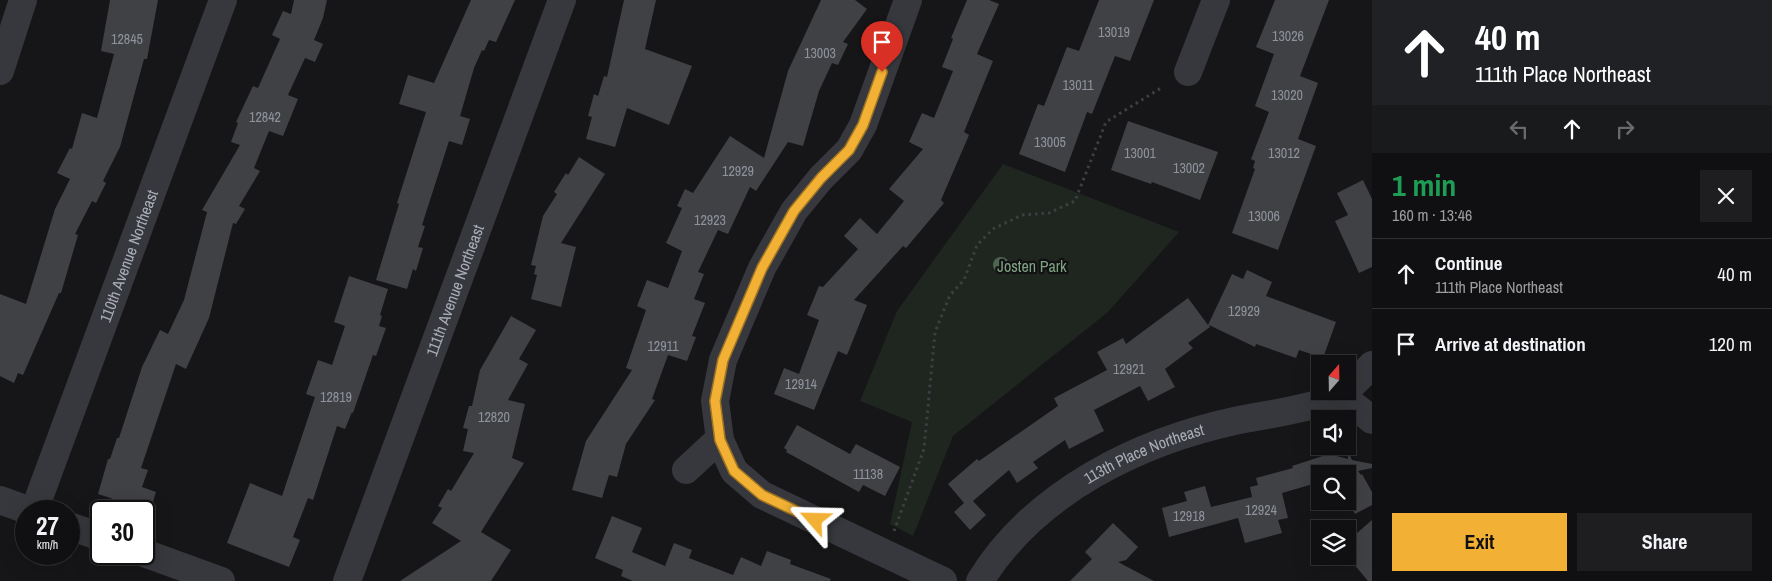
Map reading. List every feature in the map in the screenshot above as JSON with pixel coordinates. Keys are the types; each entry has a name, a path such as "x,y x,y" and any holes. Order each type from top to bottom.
{"street":[{"path":"0,72 23,0"},
{"name":"110th Avenue Northeast","path":"38,500 223,0"},
{"name":"111th Avenue Northeast","path":"347,581 562,0"},
{"path":"908,0 863,125 849,150 821,178 794,211 762,268 723,360 715,401 720,440 734,471 762,495 943,581"},
{"path":"1188,72 1216,0"},
{"name":"113th Place Northeast","path":"1356,381 1372,366"},
{"name":"113th Place Northeast","path":"980,581 1012,539 1040,512 1074,487 1108,466 1167,440 1225,423 1314,405 1326,400"},
{"path":"1353,400 1372,420"},
{"path":"686,470 720,440"},
{"path":"0,500 15,506"},
{"path":"155,557 221,581"}],"path":[{"path":"886,553 924,449 935,332 950,295 964,280 978,245 993,229 1022,215 1049,213 1075,201 1106,122 1161,88"}],"green space":[{"name":"Josten Park","path":"1003,164 1179,232 1108,312 953,436 913,536 890,524 912,422 860,401 897,311"}],"building":[{"path":"110,0 158,0 147,59 144,59 120,147 103,181 106,183 96,203 92,201 75,234 78,235 61,293 59,293 23,375 18,373 14,383 0,376 0,294 26,304 55,209 70,179 57,173 70,148 72,149 82,113 97,118 114,54 101,51"},
{"path":"294,0 327,0 323,18 314,40 323,44 315,62 305,58 288,95 298,99 283,136 269,131 254,168 260,171 239,206 245,209 236,224 233,223 209,318 186,369 176,364 141,468 148,470 142,487 156,492 153,500 116,500 98,494 108,459 110,459 117,438 119,438 142,367 160,330 168,334 184,300 207,212 202,210 240,145 231,142 238,123 236,122 253,86 258,88 280,39 272,35 283,11 291,14"},
{"path":"471,0 515,0 496,42 489,40 474,68 460,116 470,119 462,145 449,141 422,225 425,226 418,247 423,248 416,271 413,269 407,289 376,280 399,204 397,203 426,112 399,104 408,75 434,83"},
{"path":"624,0 656,0 645,49 692,66 669,125 627,108 615,147 586,139 592,117 588,116 594,94 598,96 604,76 607,77"},
{"path":"821,0 855,0 867,9 843,42 848,44 838,65 832,63 819,91 803,146 788,142 756,191 750,187 728,234 718,230 698,272 704,274 694,299 705,303 692,336 696,337 687,361 668,355 652,399 655,400 626,444 617,477 609,475 602,498 572,490 586,441 632,370 626,368 646,310 637,306 647,280 668,288 682,251 666,243 682,208 677,206 685,189 693,193 730,136 764,158 788,71"},
{"path":"967,0 989,0 999,4 977,54 993,61 964,132 969,135 941,200 944,203 906,248 903,246 854,300 867,305 847,355 838,351 814,410 774,394 784,368 799,374 819,320 807,315 819,286 823,287 858,249 844,236 860,218 877,234 904,201 889,189 923,149 909,142 922,113 934,118 953,71 942,67 953,39 951,38"},
{"path":"1099,0 1154,0 1130,61 1115,56 1092,114 1087,112 1065,172 1019,154 1038,104 1044,106 1067,47 1079,51"},
{"path":"1275,0 1329,0 1300,76 1318,83 1298,139 1316,146 1278,250 1232,233 1255,169 1253,168 1255,161 1251,159 1269,112 1255,106 1274,54 1256,47"},
{"path":"1128,121 1218,152 1200,200 1152,182 1151,184 1111,170"},
{"path":"579,157 605,174 561,243 576,247 561,307 531,299 537,275 534,274 536,266 531,265 543,216 557,194 554,192 566,173 568,175"},
{"path":"1363,180 1372,199 1372,267 1359,273 1335,221 1348,215 1337,193"},
{"path":"1247,270 1272,282 1266,296 1336,322 1324,355 1314,355 1299,350 1296,358 1256,344 1255,347 1209,325 1210,327 1188,343 1193,348 1165,369 1175,387 1148,401 1140,386 1094,410 1104,431 1069,449 1065,440 1033,462 1038,468 1017,483 1009,470 973,501 986,515 970,530 954,512 964,503 948,484 977,459 979,461 1058,406 1054,398 1107,370 1097,352 1123,338 1126,344 1188,298 1208,325 1232,274 1243,279"},
{"path":"349,276 388,289 380,315 382,316 379,326 386,328 376,356 373,355 353,413 345,429 337,426 313,500 308,498 293,537 300,540 289,567 227,543 250,483 282,496 315,397 306,394 318,360 332,365 345,326 334,322"},
{"path":"511,316 536,330 519,359 528,364 508,400 525,404 512,458 524,463 481,532 511,550 491,581 400,581 461,541 432,523 442,508 438,506 448,489 451,491 474,453 463,451 468,429 463,428 469,406 472,406 480,370"},
{"path":"797,425 850,454 856,444 900,467 885,496 863,485 859,492 786,452 787,450 784,448"},
{"path":"1326,455 1348,459 1350,455 1352,460 1372,464 1372,468 1358,471 1362,474 1372,492 1372,505 1355,514 1353,510 1356,510 1356,465 1311,465 1311,485 1282,493 1288,518 1278,520 1282,533 1245,543 1238,518 1169,537 1162,508 1187,501 1184,492 1205,486 1211,507 1252,497 1250,487 1258,485 1256,478 1293,468 1292,466"},
{"path":"612,516 642,528 632,552 665,566 674,543 692,550 689,558 733,575 741,557 761,566 767,551 791,560 790,564 831,579 830,581 633,581 621,576 623,570 595,558"},
{"path":"1372,520 1372,581 1368,581 1355,565 1356,534"},
{"path":"1113,523 1138,547 1126,560 1118,562 1154,581 1070,581 1092,559 1085,552"}],"route":[{"path":"815,520 762,495 734,471 720,440 715,401 723,360 762,268 794,211 821,178 849,150 863,125 882,72"}]}
